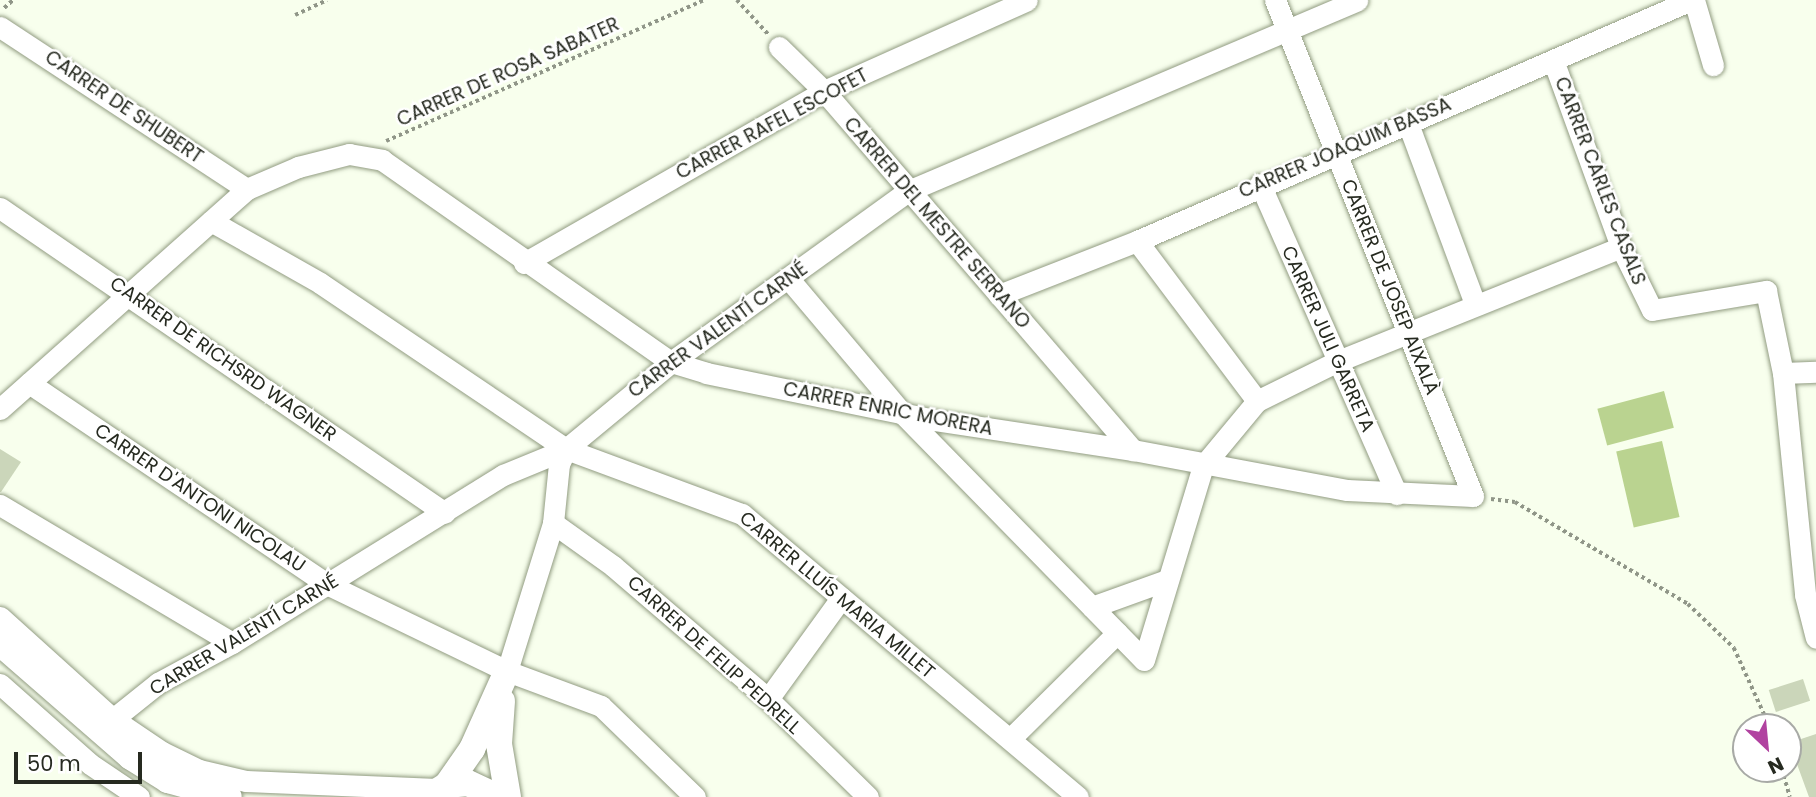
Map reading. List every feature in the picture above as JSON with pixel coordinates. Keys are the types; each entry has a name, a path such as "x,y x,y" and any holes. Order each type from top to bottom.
{"main road":[{"path":"0,643 131,757 168,780 229,797"},
{"path":"0,661 129,770 181,797"},
{"path":"431,792 472,748 507,671"},
{"path":"507,671 499,744 508,797"},
{"path":"431,792 468,783 498,797"}],"street":[{"name":"CARRER RAFEL ESCOFET","path":"524,263 824,91 1027,0"},
{"name":"CARRER DE JOSEP AIXALÀ","path":"1275,0 1473,496"},
{"name":"CARRER VALENTÍ CARNÉ","path":"113,719 158,683 232,643 503,475 566,449 671,362 908,191 1357,0"},
{"path":"1692,0 1713,65"},
{"name":"CARRER JOAQUIM BASSA","path":"999,295 1137,241 1335,151 1692,0"},
{"name":"CARRER DE SHUBERT","path":"0,27 247,189"},
{"name":"CARRER DEL MESTRE SERRANO","path":"779,47 824,91 1133,450"},
{"name":"CARRER CARLES CASALS","path":"1553,60 1621,247 1653,310 1766,291 1783,373"},
{"path":"1408,121 1475,304"},
{"path":"1,407 247,189 298,167 349,154 364,157"},
{"name":"CARRER ENRIC MORERA","path":"364,157 382,160 524,263 671,362 706,373 902,414 1133,450 1203,466 1397,494 1473,496"},
{"name":"CARRER JULI GARRETA","path":"1260,184 1397,494"},
{"name":"CARRER DE RICHSRD WAGNER","path":"0,208 130,293 445,513"},
{"name":"CARRER LLUÍS MARIA MILLET","path":"211,221 320,283 566,449 742,514 1078,797"},
{"path":"1137,241 1257,401"},
{"path":"788,278 902,414 1144,660 1203,466 1257,401 1338,361 1621,247"},
{"path":"1816,372 1783,373 1805,485 1816,638"},
{"name":"CARRER D'ANTONI NICOLAU","path":"29,383 329,584 507,671 601,706 695,797"},
{"path":"507,671 553,523 559,464 566,449"},
{"path":"0,505 232,643"},
{"name":"CARRER DE FELIP PEDRELL","path":"553,523 613,566 768,699 857,793"},
{"path":"1092,607 1167,580"},
{"path":"768,699 841,598"},
{"path":"0,617 113,719 162,752 199,770 246,780 431,792"},
{"path":"1010,739 1117,633"},
{"path":"0,684 90,764 139,797"}],"path":[{"path":"0,12 13,0"},
{"path":"295,15 327,0"},
{"name":"CARRER DE ROSA SABATER","path":"364,157 386,140 704,0"},
{"path":"737,0 779,47"},
{"path":"1473,496 1515,502 1688,604 1734,648 1764,713"}],"green space":[{"path":"1664,391 1674,428 1607,446 1597,409"},
{"path":"1662,441 1680,517 1634,528 1616,452"}],"building":[{"path":"0,449 21,462 1,492 0,492"},
{"path":"1803,679 1810,701 1776,712 1769,690"},
{"path":"1816,734 1816,797 1809,797 1802,778 1802,739"}]}
